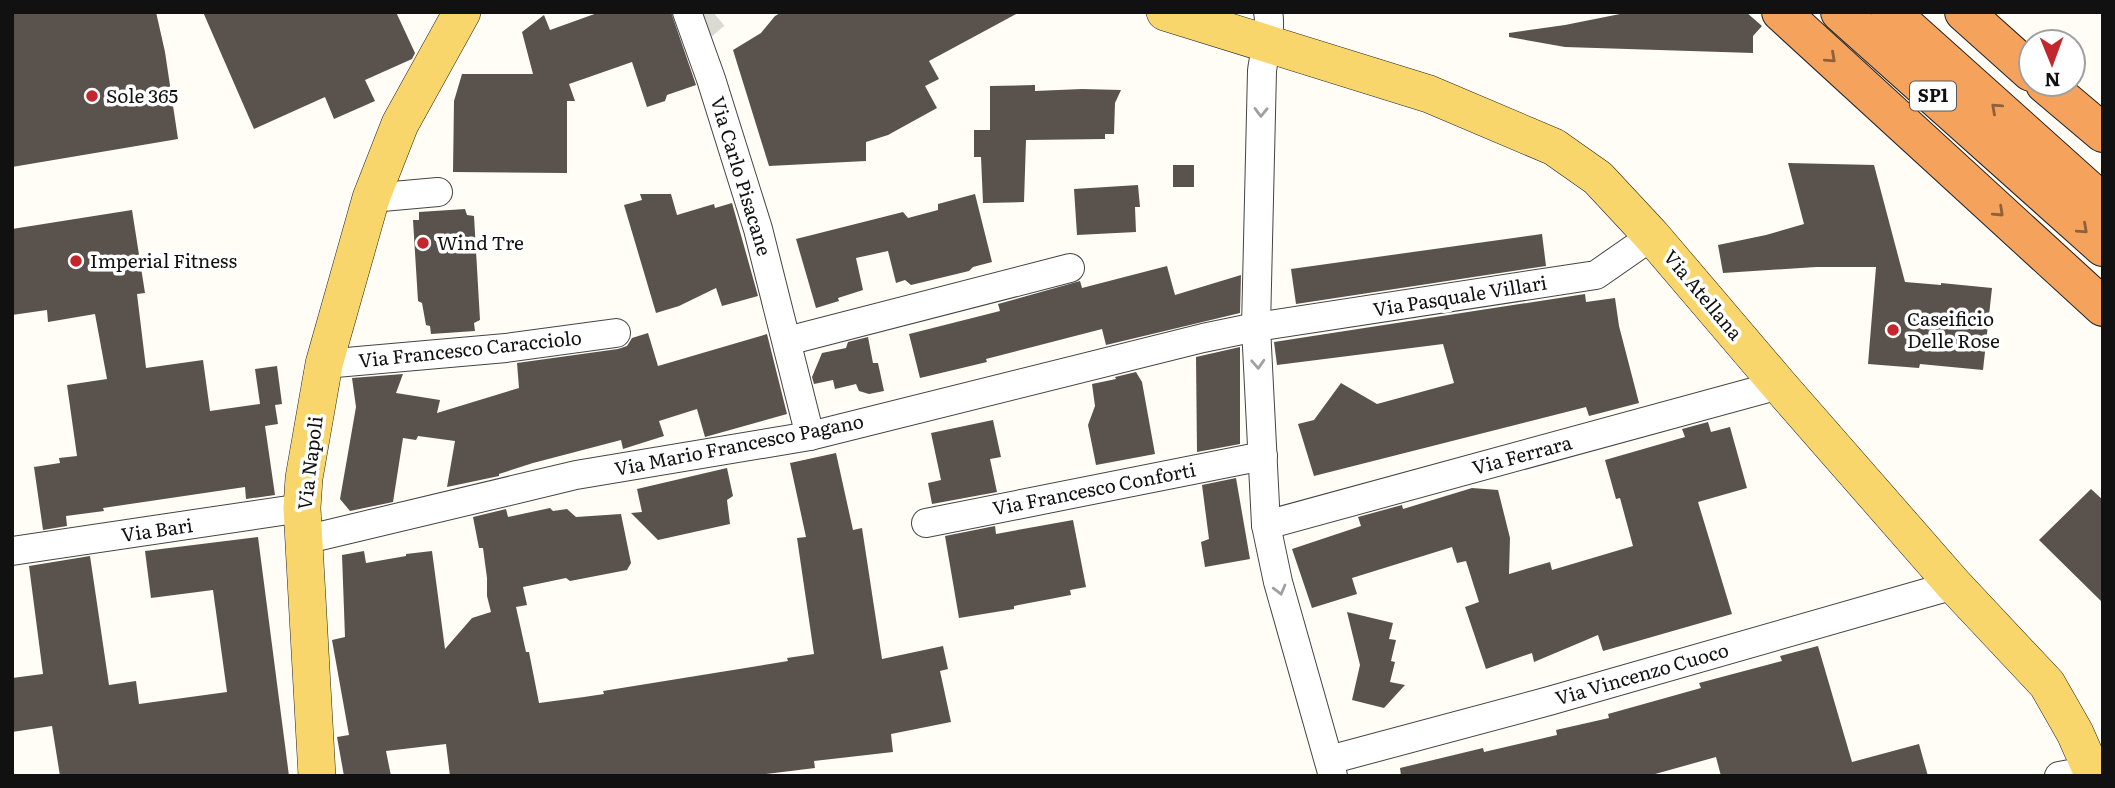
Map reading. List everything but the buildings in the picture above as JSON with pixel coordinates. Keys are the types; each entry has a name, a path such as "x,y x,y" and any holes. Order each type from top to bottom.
{"highway":[{"path":"1781,12 2103,307"},
{"name":"SP1","path":"1840,12 2036,166"},
{"name":"SP1","path":"1890,12 2036,166 2103,247"},
{"path":"1964,12 2017,59"},
{"path":"2062,98 2103,133"},
{"path":"2036,166 2103,203"}],"main road":[{"name":"Via Napoli","path":"317,776 303,524 304,478 324,364 371,198 400,124 462,12"},
{"name":"Via Atellana","path":"1165,12 1267,28 1554,147 1598,178 1653,236 1954,585 2047,684 2075,733 2082,774"}],"street":[{"name":"Via Carlo Pisacane","path":"687,12 758,229 810,436"},
{"path":"1267,28 1262,71 1256,327 1266,525 1278,582 1331,768"},
{"path":"371,198 438,192"},
{"name":"Via Pasquale Villari","path":"1256,327 1596,275 1653,236"},
{"path":"787,341 1070,268"},
{"name":"Via Mario Francesco Pagano","path":"303,524 810,436 1256,327"},
{"name":"Via Francesco Caracciolo","path":"324,364 506,348 616,333"},
{"name":"Via Ferrara","path":"1266,525 1779,385"},
{"name":"Via Francesco Conforti","path":"926,523 1263,456"},
{"name":"Via Bari","path":"12,551 303,524"},
{"name":"Via Vincenzo Cuoco","path":"1331,768 1562,697 1954,585"}],"tunnel":[{"path":"694,33 719,12"}],"place":[{"name":"Sole 365","path":"92,96"},
{"name":"Wind Tre","path":"423,243"},
{"name":"Imperial Fitness","path":"76,261"},
{"name":"Caseificio Delle Rose","path":"1893,330"}]}
